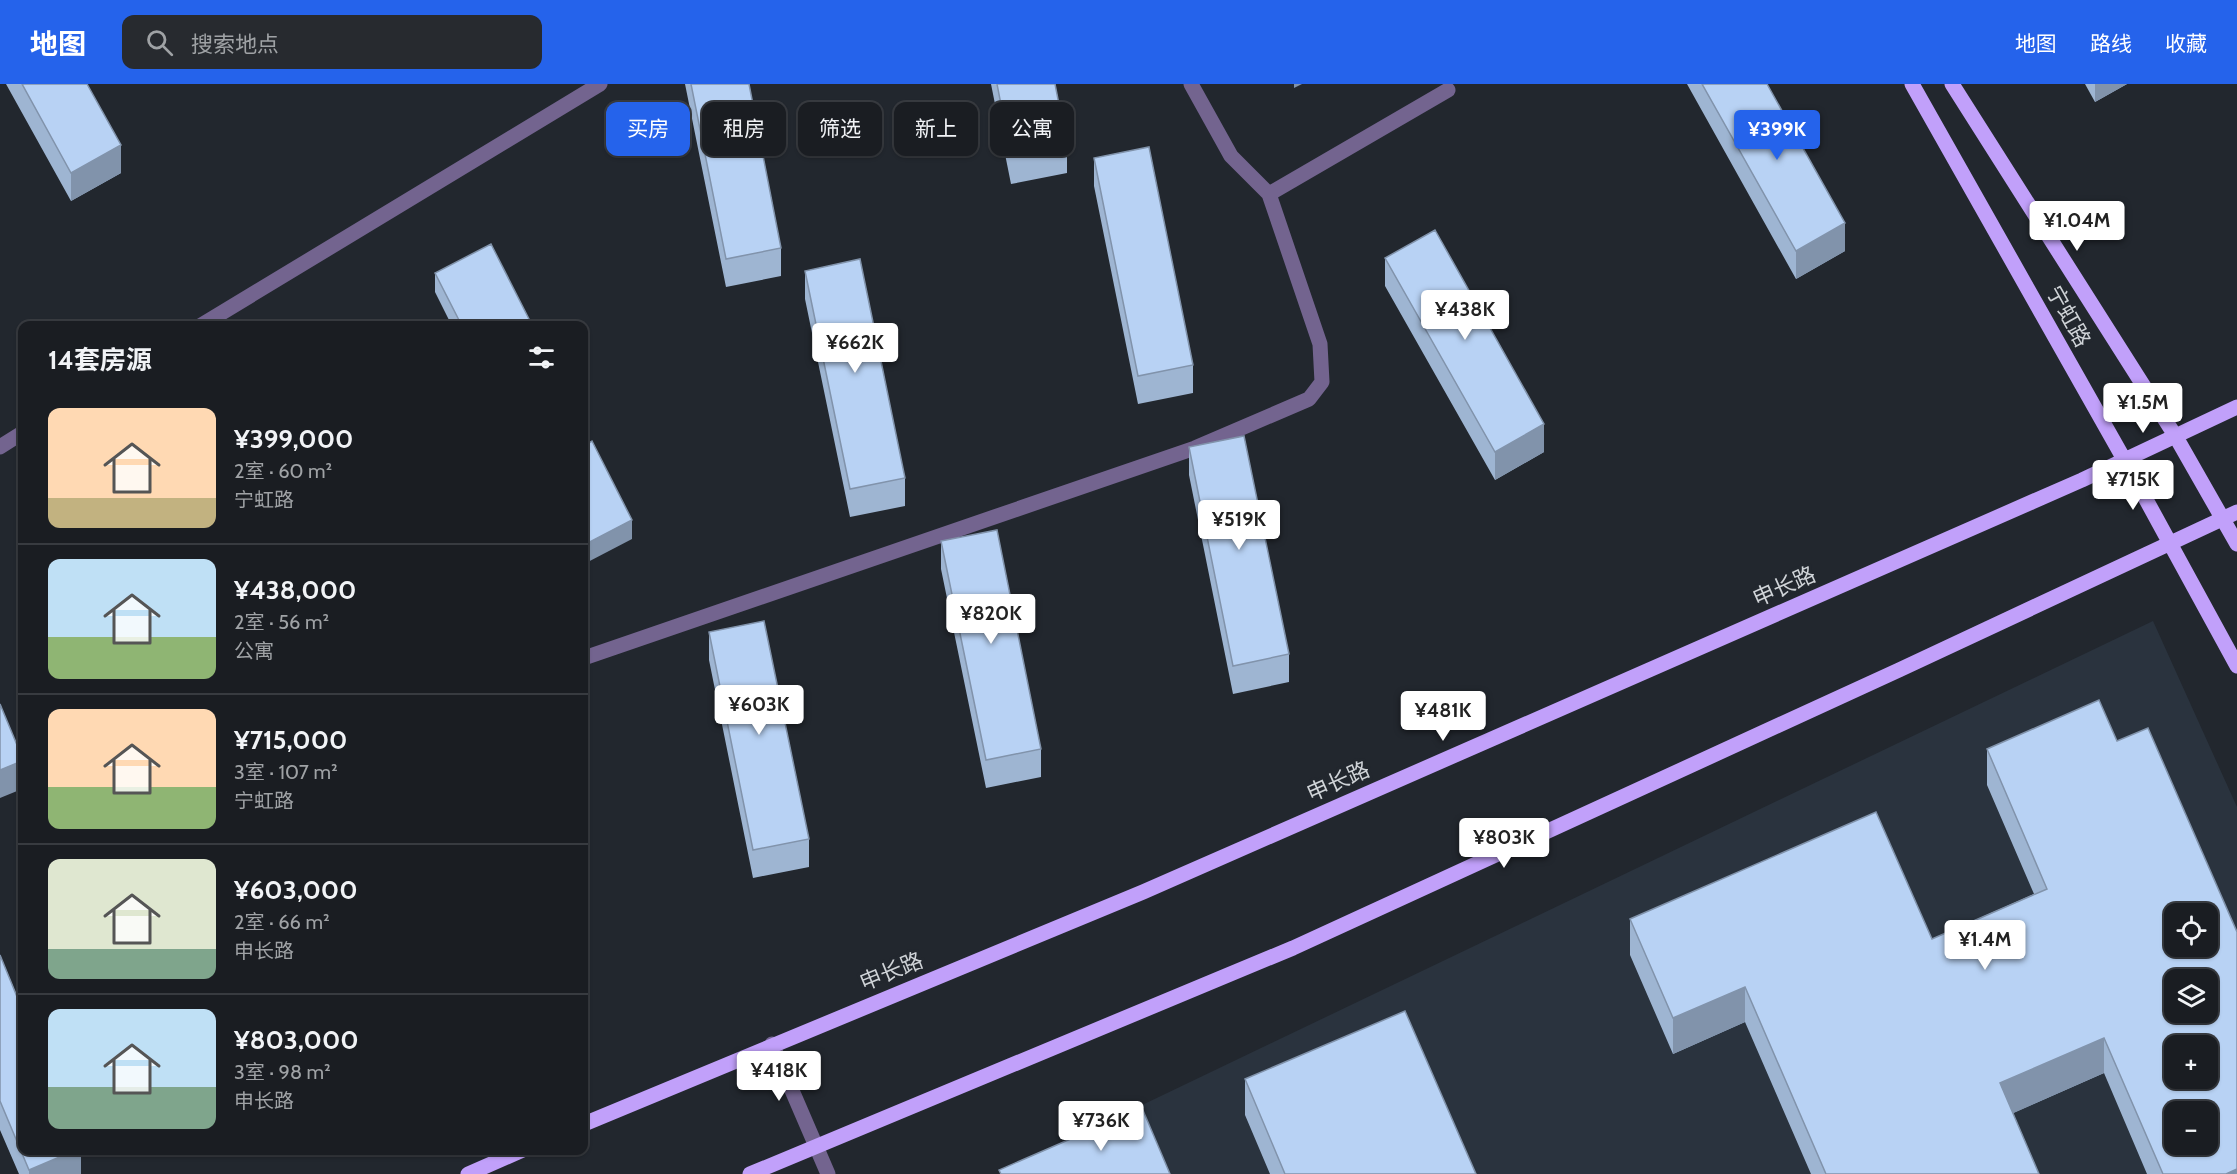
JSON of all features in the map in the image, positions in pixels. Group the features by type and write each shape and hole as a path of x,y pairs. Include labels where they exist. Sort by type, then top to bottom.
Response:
{"main road":[{"name":"宁虹路","path":"1912,84 2237,666"},
{"path":"1952,84 2176,437 2237,544"},
{"name":"申长路","path":"588,1122 1143,892 2124,461 2237,407"},
{"path":"750,1174 1293,948 2237,512"},
{"path":"468,1174 512,1155"}],"street":[{"path":"208,321 600,84"},
{"path":"588,657 1195,448 1309,399 1322,382 1320,344 1269,194 1232,156 1191,84"},
{"path":"1269,194 1448,90"},
{"path":"0,447 18,436"},
{"path":"772,1044 828,1174"}],"shaded area":[{"path":"2153,621 2237,807 2237,1174 998,1174"}],"building":[{"path":"22,84 87,84 121,145 71,173"},
{"path":"691,84 749,84 753,102 702,102 702,139"},
{"path":"997,84 1055,84 1059,102 1000,102"},
{"path":"1702,84 1767,84 1845,223 1796,251"},
{"path":"1149,147 1193,365 1138,376 1094,158"},
{"path":"705,156 763,156 781,248 726,259"},
{"path":"1435,230 1544,424 1495,452 1385,258"},
{"path":"491,244 530,321 459,321 435,273"},
{"path":"860,259 905,478 850,489 805,271"},
{"path":"1244,436 1289,654 1233,666 1189,447"},
{"path":"592,441 632,520 588,543 588,444"},
{"path":"997,530 1041,749 986,760 941,541"},
{"path":"764,621 809,839 753,850 709,632"},
{"path":"2099,700 2117,741 2148,728 2237,932 2237,1169 2226,1174 2163,1174 2104,1038 2000,1083 2039,1174 1826,1174 1745,987 1673,1018 1630,919 1876,812 1932,939 2047,889 1987,749"},
{"path":"0,704 18,747 18,763 0,770"},
{"path":"0,955 18,999 18,1144 0,1101"},
{"path":"1405,1011 1476,1174 1285,1174 1245,1079"},
{"path":"1142,1108 1170,1174 1001,1174 999,1170"},
{"path":"23,1155 64,1155 29,1170"}]}
